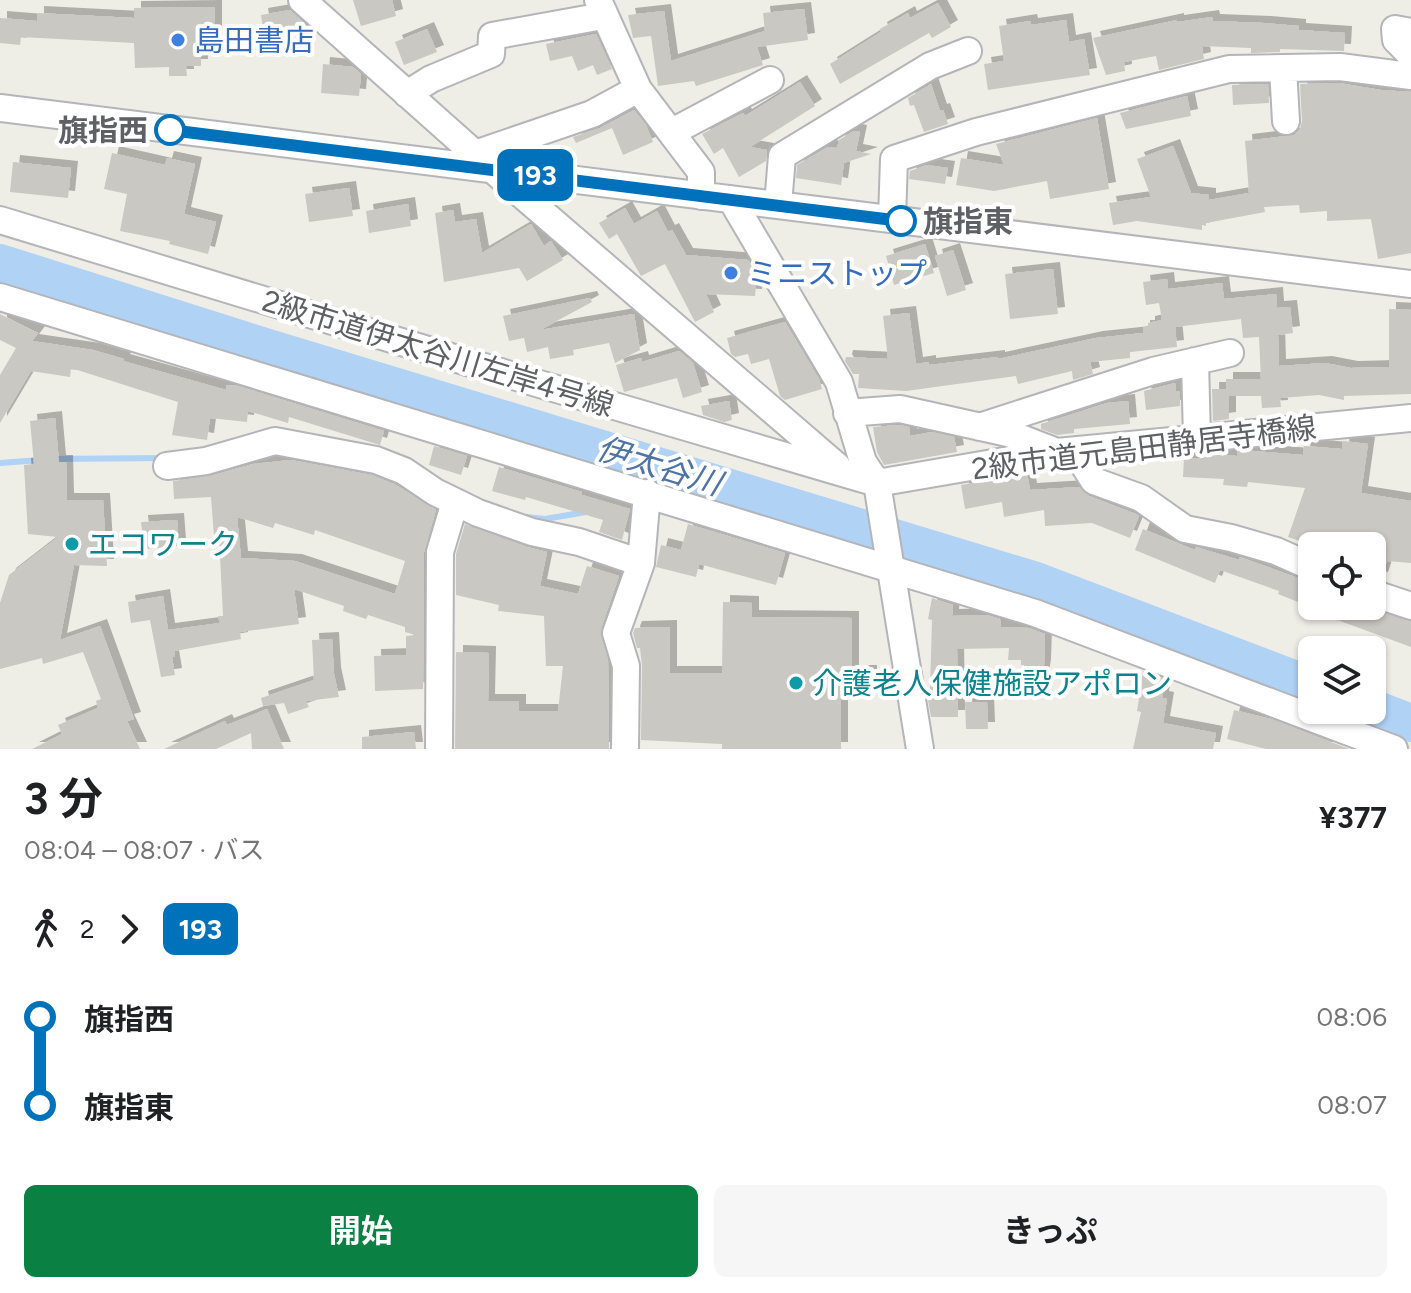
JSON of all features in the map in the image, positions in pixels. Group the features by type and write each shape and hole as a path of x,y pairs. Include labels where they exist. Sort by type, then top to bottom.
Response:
{"street":[{"path":"302,0 484,162 846,473"},
{"path":"407,94 431,79 491,54 492,36 601,8 638,89 701,172 701,196"},
{"path":"1411,32 1395,29 1396,40 1411,55"},
{"path":"778,205 782,156 930,66 968,51"},
{"path":"892,219 894,159 976,132 1229,69 1340,67 1411,76"},
{"path":"1283,68 1286,121"},
{"path":"672,132 770,80"},
{"path":"484,162 592,114 638,89"},
{"path":"0,108 484,162 701,196 1411,284"},
{"path":"731,199 839,382 863,462 878,487 920,749"},
{"name":"2級市道伊太谷川左岸4号線","path":"0,220 543,385 846,473 878,487"},
{"path":"0,297 891,565 1035,613 1394,749"},
{"path":"979,427 1153,371 1230,353"},
{"path":"1195,361 1197,439"},
{"path":"847,413 900,409 1008,433 1066,451 1094,481 1141,498 1185,529 1246,542 1298,561"},
{"name":"2級市道元島田静居寺橋線","path":"878,487 1066,451 1411,418"},
{"path":"167,466 206,461 275,441 376,460 404,471 455,502 532,532 579,542 641,563"},
{"path":"625,749 626,666 616,633 641,563 647,493"},
{"path":"439,749 440,552 455,502"},
{"path":"1386,598 1411,606"}],"building":[{"path":"353,0 392,0 396,16 361,26"},
{"path":"938,3 951,27 932,38 929,33 840,84 830,64 908,13 910,18"},
{"path":"215,7 215,47 201,50 201,66 186,66 187,76 169,76 169,67 135,68 134,43 21,37 20,45 0,43 0,18 37,21 37,13 134,18 134,8"},
{"path":"804,9 808,40 757,47 763,65 696,86 694,81 658,86 651,36 633,38 628,15 664,11 671,61 765,31 763,13"},
{"path":"290,10 306,25 307,32 265,39 261,15"},
{"path":"1212,17 1213,21 1299,26 1299,30 1345,33 1344,51 1280,49 1280,52 1251,53 1251,48 1202,46 1204,59 1159,70 1156,56 1124,62 1125,71 1106,75 1093,38 1177,20"},
{"path":"1066,20 1069,42 1084,39 1090,75 988,90 984,64 1004,61 999,26"},
{"path":"427,29 437,52 404,65 395,42"},
{"path":"596,34 612,69 597,75 593,65 578,71 572,56 550,61 546,44"},
{"path":"323,64 353,67 361,74 359,96 321,93"},
{"path":"800,82 815,106 750,147 767,150 766,161 739,177 723,148 714,154 702,134 743,113 745,116"},
{"path":"1339,83 1411,92 1411,253 1378,259 1371,219 1327,221 1327,211 1300,213 1299,205 1264,207 1265,212 1206,223 1206,226 1202,225 1202,230 1137,221 1113,225 1109,203 1151,197 1137,159 1173,146 1191,193 1209,195 1209,200 1249,193 1245,141 1294,135 1302,121 1300,84"},
{"path":"931,84 948,124 924,132 914,105 910,106 908,98"},
{"path":"1268,84 1269,103 1233,105 1232,85"},
{"path":"1187,96 1191,116 1126,129 1120,113"},
{"path":"634,110 646,125 653,142 623,155 612,128 576,143 573,137 600,128"},
{"path":"1097,118 1109,189 1050,199 1047,181 994,191 956,185 961,158 1004,165 996,144"},
{"path":"854,131 860,132 856,151 871,154 844,163 841,185 796,178 797,165 828,147 837,148 839,140"},
{"path":"112,153 165,165 167,158 195,164 184,214 216,222 208,254 169,244 170,241 120,231 127,194 104,189"},
{"path":"13,162 71,168 68,198 10,192"},
{"path":"927,165 948,168 945,184 909,179 910,171"},
{"path":"349,188 353,216 309,222 305,194"},
{"path":"408,204 411,226 369,233 366,211"},
{"path":"625,208 634,224 657,211 686,255 748,260 757,274 755,296 706,294 714,312 695,322 665,264 641,276 617,234 609,239 599,223"},
{"path":"453,210 455,222 476,219 482,253 531,224 544,246 551,241 563,260 527,281 519,268 444,282 435,213"},
{"path":"925,244 934,273 894,285 886,256"},
{"path":"953,250 966,290 947,296 935,256"},
{"path":"1053,269 1058,314 1010,319 1005,274"},
{"path":"1167,279 1168,289 1222,283 1224,299 1276,294 1277,308 1290,307 1293,333 1278,335 1279,366 1325,363 1351,368 1389,367 1389,309 1411,310 1411,394 1344,396 1344,400 1319,395 1280,398 1281,407 1262,408 1261,396 1229,396 1229,419 1213,421 1212,389 1226,389 1226,379 1261,379 1259,337 1243,338 1241,319 1175,327 1177,347 1130,352 1130,358 1090,362 1093,374 1073,380 1072,371 1018,384 1016,376 906,391 858,388 859,374 853,374 845,361 846,357 888,359 883,316 909,313 916,364 998,359 1096,338 1143,333 1143,327 1148,327 1148,323 1162,320 1159,303 1146,305 1143,282"},
{"path":"590,298 592,302 540,330 634,314 640,350 615,363 609,343 573,350 574,355 550,359 548,347 527,352 524,338 509,341 503,316"},
{"path":"0,314 38,333 32,341 93,350 226,390 226,385 238,386 384,431 380,445 289,417 288,423 248,411 247,422 210,418 207,440 172,435 178,402 71,368 70,377 31,371 0,423 0,375 16,348 0,340"},
{"path":"785,322 822,389 785,400 780,396 769,359 751,364 748,354 735,357 731,354 727,338"},
{"path":"679,351 693,363 702,392 683,398 677,378 624,392 616,365 641,358 642,362"},
{"path":"1175,383 1176,391 1180,391 1180,406 1146,410 1144,391"},
{"path":"729,401 732,420 724,422 703,415 701,406"},
{"path":"1128,401 1130,424 1074,429 1074,433 1057,435 1041,429 1041,424 1107,403"},
{"path":"55,418 59,462 66,462 67,500 103,500 107,566 74,565 60,640 100,626 134,719 127,721 140,749 32,749 62,734 58,725 98,708 96,701 101,699 83,652 43,664 42,658 0,669 0,603 9,575 58,537 28,534 24,465 34,464 30,421"},
{"path":"873,427 909,427 910,436 932,432 954,437 957,452 884,465 877,452"},
{"path":"1343,441 1368,444 1361,493 1411,501 1411,563 1387,561 1386,564 1386,532 1298,532 1298,540 1288,537 1305,488 1248,482 1247,487 1223,485 1224,479 1183,477 1184,458 1203,459 1204,454 1237,456 1237,451 1241,450 1303,455 1304,446 1342,449"},
{"path":"434,446 467,456 461,475 429,465"},
{"path":"291,460 372,475 396,485 436,510 424,552 423,689 375,691 374,656 406,655 406,636 416,635 405,632 405,627 368,615 366,619 343,611 344,606 294,589 299,624 240,632 241,639 175,651 175,657 172,657 175,675 161,677 150,620 131,623 128,602 163,596 168,630 220,623 218,616 223,616 219,536 214,536 211,497 174,499 173,481 210,476 253,464","holes":["237,517 273,528 275,523 314,535 315,530 405,561 395,594 295,561 241,558"]},
{"path":"499,467 630,509 622,540 599,532 603,520 526,497 525,500 492,491"},
{"path":"1027,473 1030,490 1079,487 1089,496 1136,514 1139,516 1130,538 1092,523 1045,526 1044,510 1004,517 1002,502 965,509 961,485"},
{"path":"177,520 179,546 144,549 141,522"},
{"path":"465,524 547,552 540,586 578,594 587,566 619,576 601,629 608,660 609,749 455,749 456,652 489,653 488,701 519,701 519,711 558,711 563,666 546,666 544,616 498,611 499,605 456,595 456,554"},
{"path":"688,524 785,553 776,585 699,564 696,577 656,567 661,545 681,550"},
{"path":"1143,529 1195,550 1196,547 1239,560 1240,557 1298,578 1298,602 1278,594 1279,591 1220,570 1215,583 1135,550"},
{"path":"932,598 953,605 952,616 987,615 1000,619 1001,627 1029,628 1045,634 1039,696 1021,694 1024,665 1021,665 1021,660 1008,660 1009,648 957,649 958,717 931,717 926,689 930,689 932,620 928,619"},
{"name":"介護老人保健施設アポロン","path":"723,602 752,603 752,617 852,618 852,672 870,672 870,695 841,695 841,749 722,749 722,744 641,740 642,666 640,648 637,648 633,633 635,628 670,627 670,673 722,673"},
{"path":"1386,614 1411,622 1411,647 1337,620 1386,620"},
{"path":"332,639 339,697 306,701 309,707 288,714 284,703 263,706 261,698 314,680 312,640"},
{"path":"1143,671 1165,679 1162,698 1167,699 1163,723 1216,733 1213,749 1133,749 1141,712 1137,711"},
{"path":"965,702 987,702 988,729 966,729"},
{"path":"267,709 284,749 252,749 251,733 216,749 164,749 225,721 227,725"},
{"path":"1234,710 1271,719 1349,749 1266,749 1227,739"},
{"path":"414,732 416,749 362,749 362,737"}],"waterway":[{"name":"伊太谷川","path":"0,263 262,346 1036,581 1298,681"},
{"path":"378,449 409,460"},
{"path":"615,477 624,457"},
{"path":"51,459 164,458"},
{"path":"0,463 40,460"},
{"path":"526,517 545,519 586,512"},
{"name":"伊太谷川","path":"1386,713 1411,723"}],"bus line":[{"name":"193","path":"170,130 901,221"}],"place":[{"name":"島田書店","path":"178,40"},
{"name":"旗指西","path":"170,130"},
{"name":"旗指東","path":"901,221"},
{"name":"ミニストップ","path":"731,273"},
{"name":"エコワーク","path":"72,544"},
{"name":"介護老人保健施設アポロン","path":"796,683"}]}
